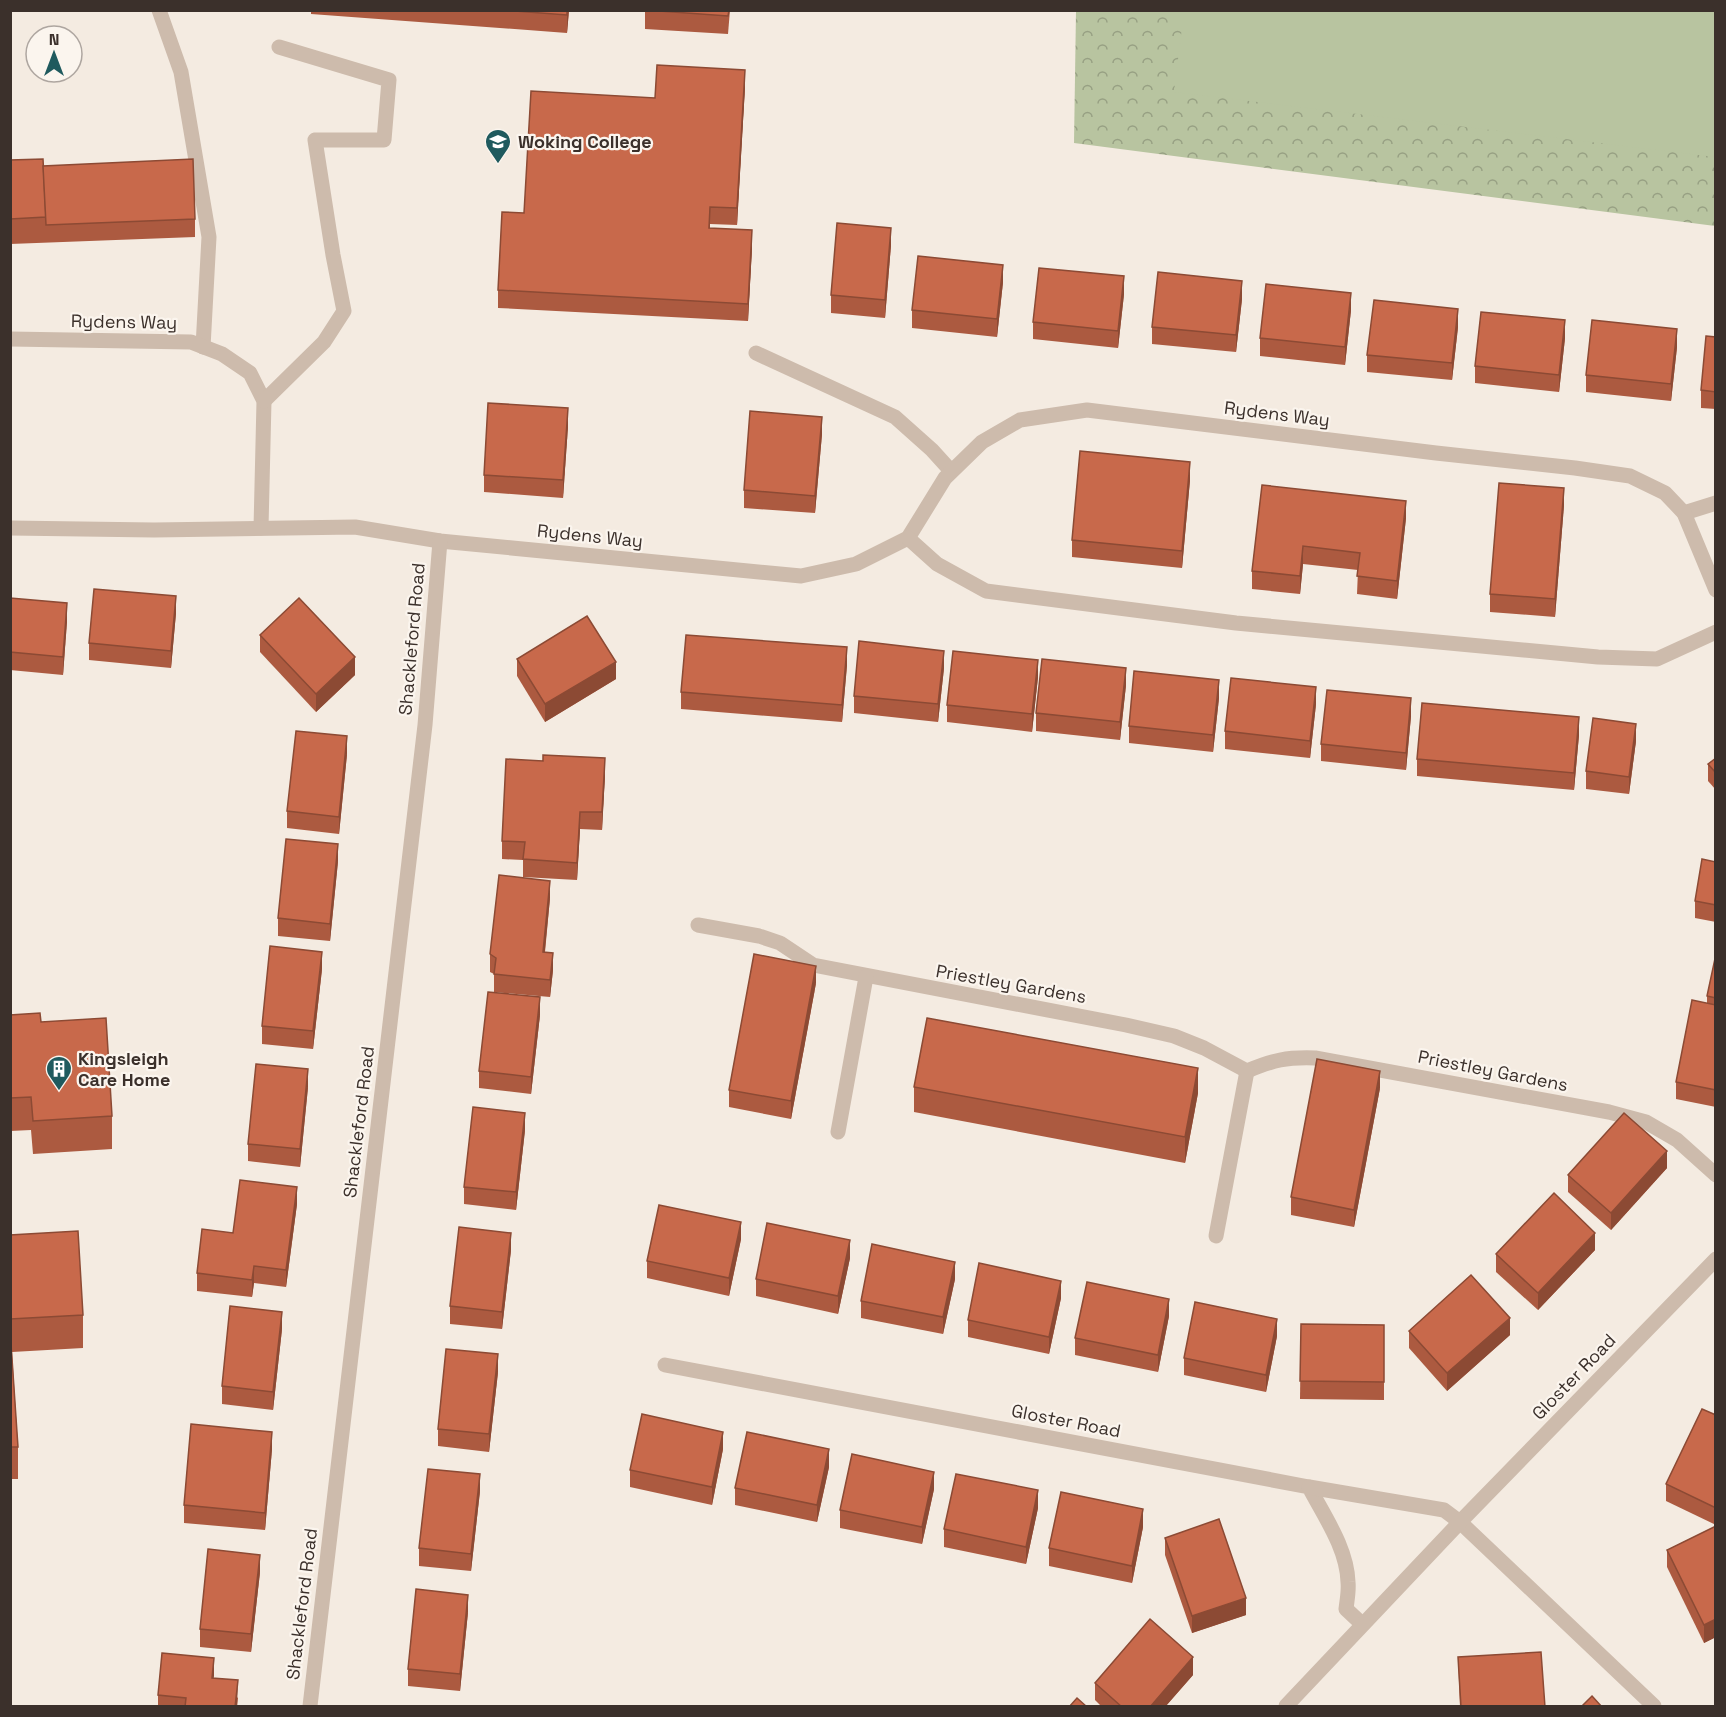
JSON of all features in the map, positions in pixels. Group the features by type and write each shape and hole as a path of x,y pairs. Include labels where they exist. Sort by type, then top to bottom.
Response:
{"street":[{"path":"159,10 181,72 209,237 203,347"},
{"path":"264,401 324,342 344,311 315,140 384,140 389,80 279,47"},
{"name":"Rydens Way","path":"10,339 191,342 222,354 250,373 264,401 261,528"},
{"path":"756,353 895,417 933,450 951,471"},
{"name":"Rydens Way","path":"10,528 154,530 355,528 440,541 801,576 856,564 908,538 945,478 982,442 1020,420 1087,410 1630,476 1665,493 1684,513 1716,590"},
{"path":"1684,513 1716,503"},
{"path":"908,538 937,564 986,591 1236,623 1575,655 1657,659 1716,632"},
{"name":"Shackleford Road","path":"310,1707 425,725 440,541"},
{"name":"Priestley Gardens","path":"698,925 759,936 780,943 813,965 1165,1034 1204,1048 1247,1071 1290,1057 1315,1058 1609,1112 1646,1122 1677,1140 1716,1176"},
{"path":"838,1132 866,977"},
{"path":"1216,1236 1247,1071"},
{"name":"Gloster Road","path":"1286,1707 1362,1624 1716,1259"},
{"name":"Gloster Road","path":"665,1365 1309,1487 1444,1510 1460,1522"},
{"path":"1309,1487 1331,1528 1342,1556 1348,1581 1346,1610 1362,1624"},
{"path":"1460,1522 1654,1707"}],"green space":[{"path":"1076,11 1715,11 1715,226 1074,143"},
{"path":"1184,11 1715,11 1715,157 1174,92"}],"building":[{"path":"502,10 567,10 567,15"},
{"path":"645,10 729,10 728,16"},
{"path":"657,65 745,70 737,208 710,207 709,228 752,230 748,304 498,290 502,212 524,213 531,91 655,98"},
{"path":"43,159 46,217 10,219 10,160"},
{"path":"193,159 195,219 46,225 43,166"},
{"path":"837,223 891,228 885,300 831,295"},
{"path":"918,256 1003,265 997,319 912,310"},
{"path":"1039,268 1124,276 1118,331 1033,322"},
{"path":"1158,272 1242,281 1236,335 1152,327"},
{"path":"1266,284 1351,293 1345,347 1260,338"},
{"path":"1374,300 1458,309 1452,363 1367,355"},
{"path":"1481,312 1565,320 1559,375 1475,366"},
{"path":"1592,320 1677,329 1671,384 1586,375"},
{"path":"1706,336 1716,337 1716,392 1701,390"},
{"path":"488,403 568,408 563,480 484,475"},
{"path":"750,411 822,417 815,496 744,490"},
{"path":"1080,451 1190,462 1182,551 1072,540"},
{"path":"1499,483 1564,488 1555,599 1490,594"},
{"path":"1262,485 1406,501 1397,581 1357,576 1360,553 1303,546 1300,576 1252,571"},
{"path":"94,589 176,596 171,651 89,643"},
{"path":"10,598 67,603 63,657 10,652"},
{"path":"299,598 355,657 316,694 260,635"},
{"path":"587,616 616,662 545,704 517,659"},
{"path":"686,635 847,647 842,705 681,692"},
{"path":"859,641 944,651 938,704 854,696"},
{"path":"953,651 1038,660 1032,714 947,705"},
{"path":"1042,659 1126,668 1120,722 1036,713"},
{"path":"1134,671 1219,680 1213,735 1129,726"},
{"path":"1231,678 1316,687 1310,741 1225,731"},
{"path":"1327,690 1411,698 1406,753 1321,744"},
{"path":"1422,703 1579,717 1574,773 1417,759"},
{"path":"1593,718 1636,724 1629,777 1586,771"},
{"path":"296,731 347,736 339,817 287,811"},
{"path":"543,755 605,758 602,812 580,812 577,863 523,859 525,842 502,841 506,759 543,761"},
{"path":"1716,758 1716,773 1708,764"},
{"path":"286,839 338,844 330,924 278,918"},
{"path":"1702,859 1716,862 1716,905 1695,901"},
{"path":"499,875 550,881 543,952 553,953 550,980 494,974 496,958 490,954"},
{"path":"270,946 322,952 313,1031 262,1026"},
{"path":"754,954 816,966 791,1101 729,1090"},
{"path":"1716,954 1716,998 1707,996"},
{"path":"488,992 540,997 531,1077 479,1071"},
{"path":"1692,1000 1716,1005 1716,1090 1676,1082"},
{"name":"Kingsleigh Care Home","path":"40,1013 41,1022 106,1018 112,1116 33,1121 31,1097 10,1098 10,1015"},
{"path":"927,1018 1198,1068 1185,1137 914,1087"},
{"path":"1317,1059 1380,1071 1354,1210 1291,1197"},
{"path":"256,1064 308,1069 300,1149 248,1144"},
{"path":"473,1107 525,1113 516,1192 464,1187"},
{"path":"1624,1113 1667,1151 1611,1213 1568,1175"},
{"path":"240,1180 297,1187 286,1270 254,1266 252,1280 197,1273 202,1229 233,1233"},
{"path":"1554,1193 1595,1233 1538,1293 1496,1254"},
{"path":"659,1205 741,1222 729,1278 647,1261"},
{"path":"767,1223 850,1240 838,1296 756,1279"},
{"path":"459,1227 511,1233 502,1312 450,1306"},
{"path":"78,1231 83,1315 10,1319 10,1235"},
{"path":"872,1244 955,1262 943,1317 861,1301"},
{"path":"979,1263 1061,1281 1049,1337 968,1320"},
{"path":"1471,1275 1510,1318 1447,1373 1409,1331"},
{"path":"1087,1282 1169,1299 1158,1355 1075,1338"},
{"path":"1195,1302 1277,1319 1266,1375 1184,1358"},
{"path":"230,1306 282,1312 273,1392 222,1386"},
{"path":"1301,1324 1384,1325 1384,1382 1300,1381"},
{"path":"10,1329 18,1447 10,1447"},
{"path":"446,1349 498,1354 489,1434 438,1429"},
{"path":"1702,1409 1716,1415 1716,1508 1666,1484"},
{"path":"642,1414 723,1432 712,1487 630,1470"},
{"path":"191,1424 272,1432 265,1513 184,1505"},
{"path":"747,1432 829,1449 817,1505 735,1488"},
{"path":"852,1454 934,1472 922,1527 840,1510"},
{"path":"428,1469 480,1474 471,1554 419,1548"},
{"path":"956,1474 1038,1490 1026,1547 944,1529"},
{"path":"1061,1492 1143,1509 1132,1566 1049,1548"},
{"path":"1219,1519 1246,1598 1192,1616 1165,1538"},
{"path":"1716,1526 1716,1619 1704,1625 1667,1550"},
{"path":"208,1549 260,1555 251,1634 200,1629"},
{"path":"416,1589 468,1595 460,1674 408,1669"},
{"path":"1150,1619 1193,1657 1150,1707 1122,1707 1095,1683"},
{"path":"1541,1652 1545,1707 1461,1707 1458,1657"},
{"path":"162,1653 214,1658 212,1678 238,1680 235,1707 185,1707 186,1698 158,1695"},
{"path":"1592,1696 1602,1707 1581,1707"},
{"path":"1077,1698 1087,1707 1069,1707"}],"place":[{"name":"Woking College","path":"498,165"},
{"name":"Kingsleigh Care Home","path":"59,1092"}]}
